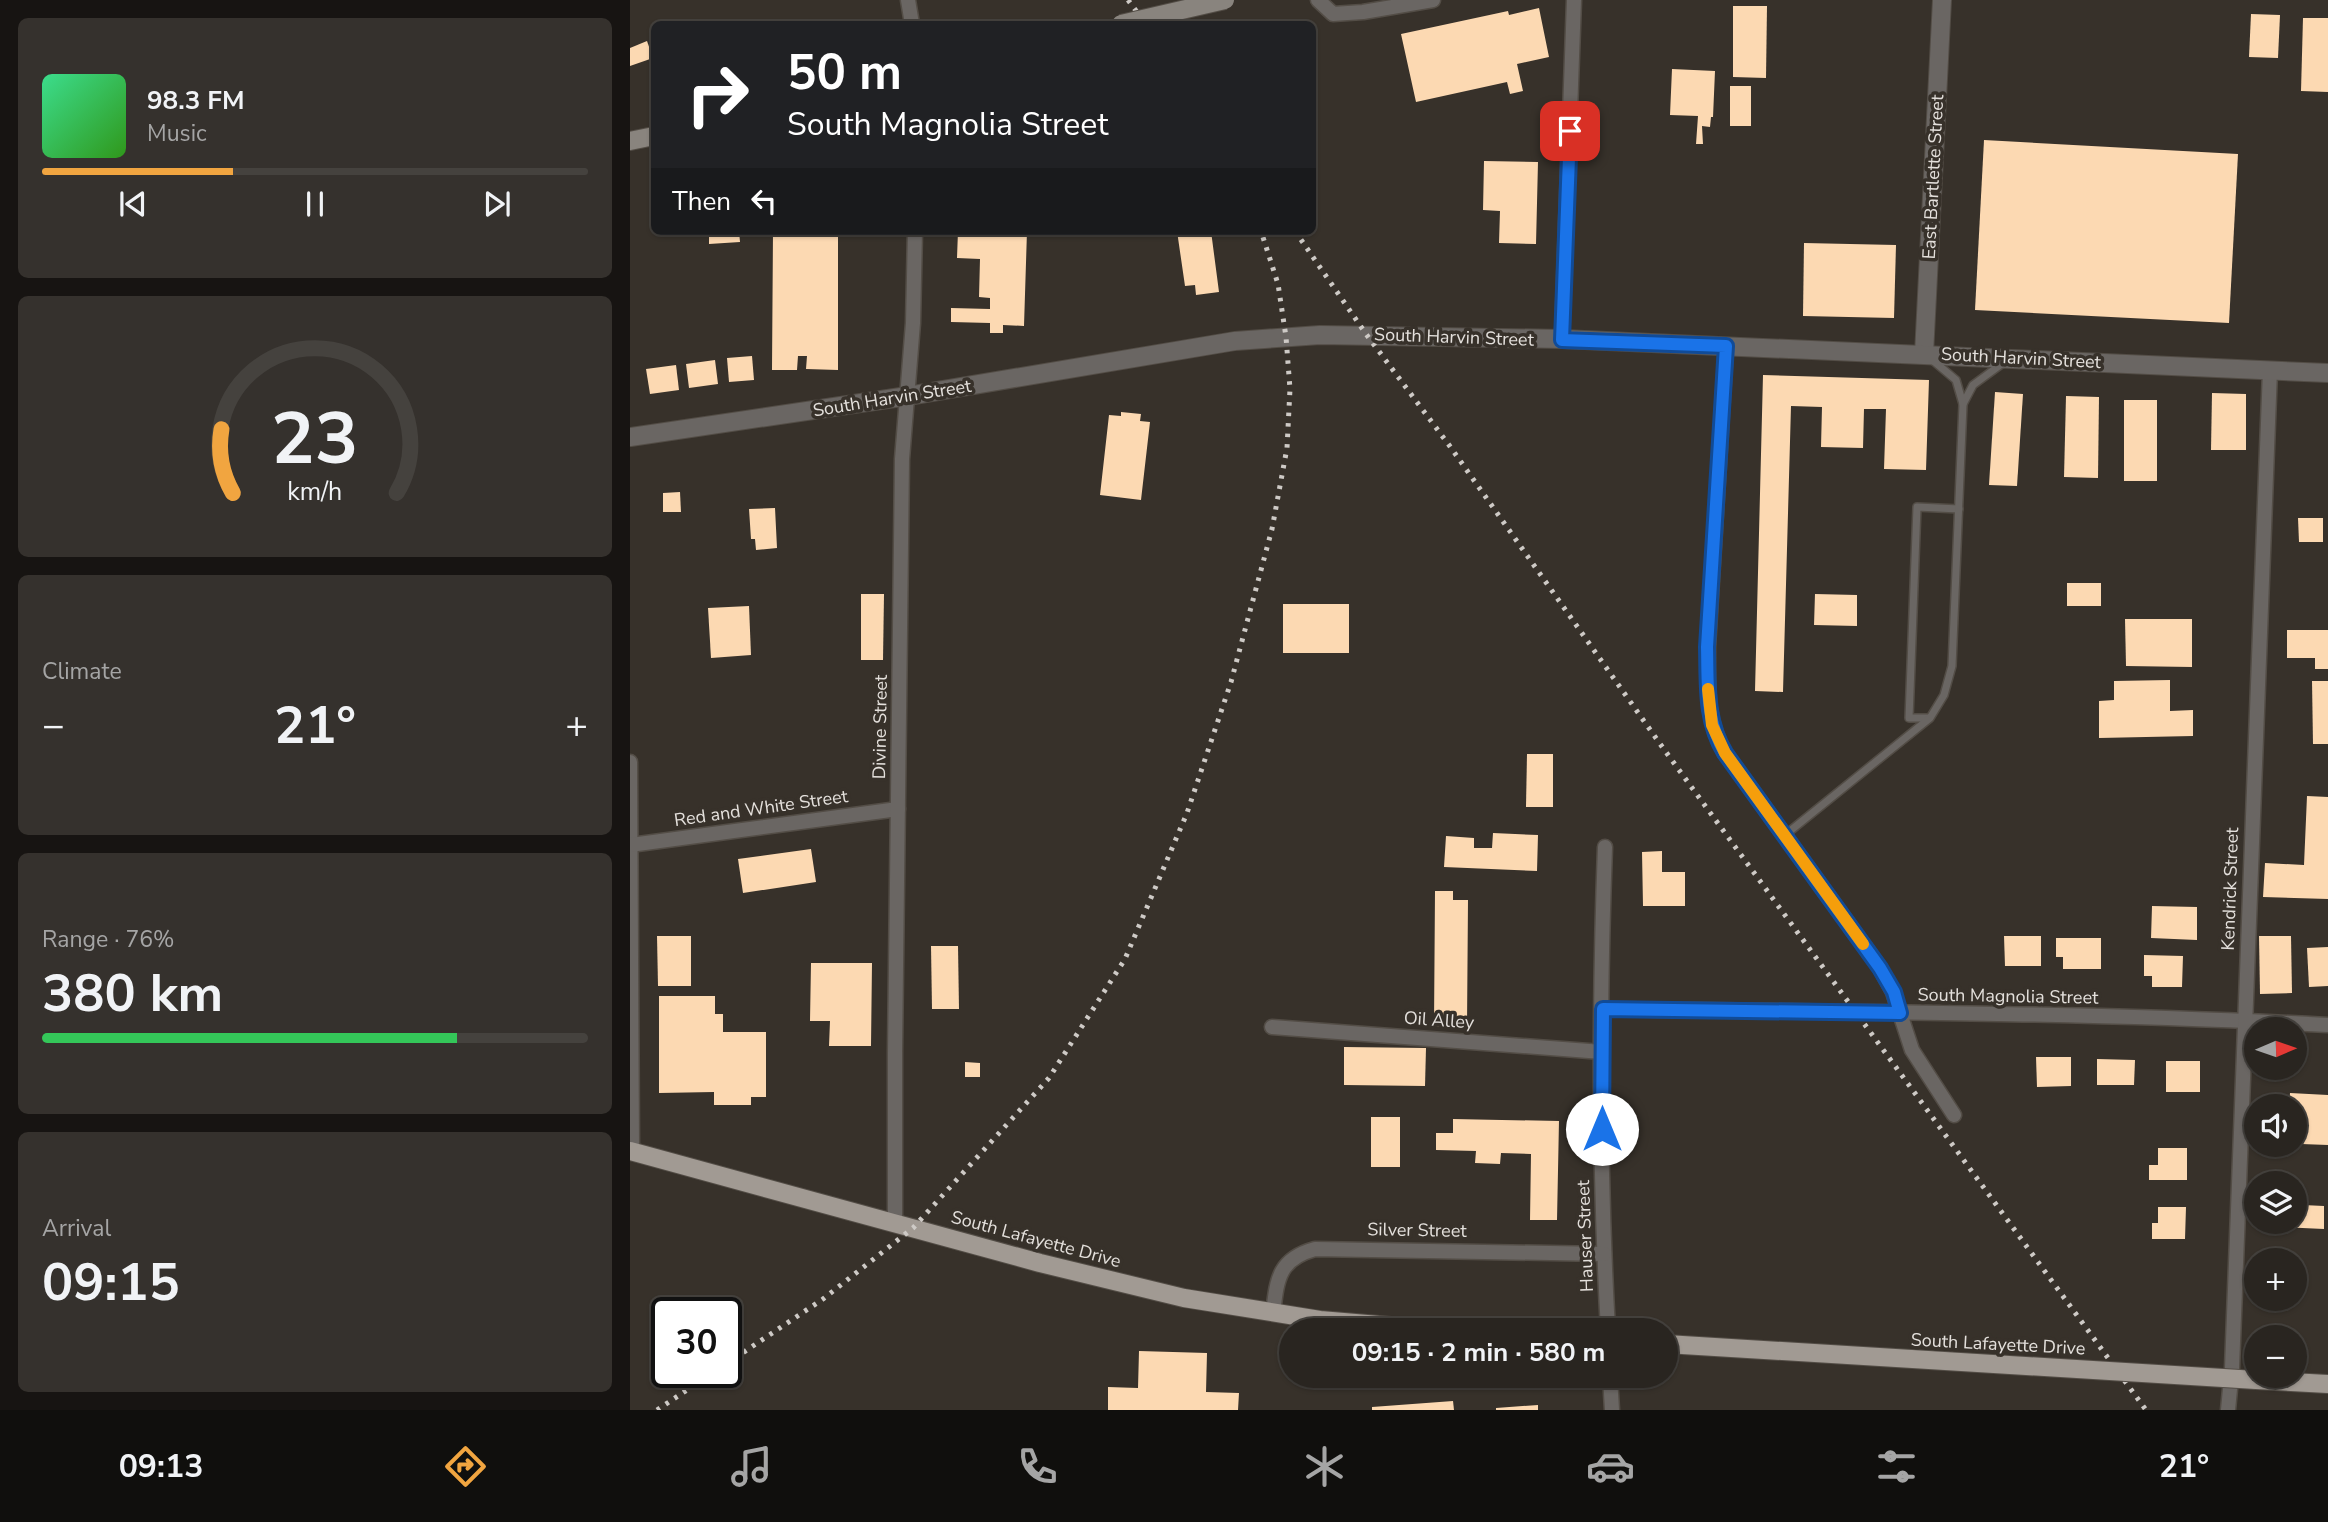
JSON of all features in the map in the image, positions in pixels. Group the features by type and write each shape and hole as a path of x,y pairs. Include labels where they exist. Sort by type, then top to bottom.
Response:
{"main road":[{"path":"1134,21 1224,0"},
{"path":"630,141 651,137"},
{"name":"South Lafayette Drive","path":"631,1151 1125,1285 1184,1298 1310,1318"},
{"name":"South Lafayette Drive","path":"1678,1345 2328,1384"}],"street":[{"path":"908,0 912,21"},
{"path":"1318,0 1333,14 1363,12 1433,0"},
{"path":"1562,340 1574,0"},
{"name":"East Bartlette Street","path":"1924,354 1942,0"},
{"name":"Divine Street","path":"895,1223 902,459 913,323 915,235"},
{"name":"South Harvin Street","path":"630,437 908,396 1235,341 1320,335 1366,334 1726,346 2328,373"},
{"path":"1726,346 1707,647 1710,715 1715,737 1880,968 1894,992 1912,1050 1954,1115"},
{"name":"Kendrick Street","path":"2244,1017 2270,370"},
{"path":"630,762 631,1151"},
{"name":"Red and White Street","path":"630,845 898,809"},
{"name":"Hauser Street","path":"1605,847 1602,1052 1607,1318"},
{"name":"South Magnolia Street","path":"1603,1009 2244,1020"},
{"name":"Kendrick Street","path":"2228,1410 2232,1368 2244,1020"},
{"name":"South Magnolia Street","path":"2307,1024 2328,1025"},
{"name":"Oil Alley","path":"1272,1027 1602,1052"},
{"name":"Silver Street","path":"1273,1313 1278,1278 1283,1266 1302,1252 1315,1249 1604,1254"},
{"path":"1611,1388 1612,1410"}],"lane":[{"path":"1786,835 1930,719 1944,695 1952,666 1963,404 1956,380 1924,354"},
{"path":"1963,404 1973,385 2011,358"},
{"path":"1930,719 1909,718 1917,507 1959,509"}],"building":[{"path":"1733,6 1767,6 1766,78 1733,77"},
{"path":"1539,8 1549,57 1517,64 1523,91 1510,94 1507,82 1416,102 1401,34 1508,11 1509,15"},
{"path":"2251,14 2280,15 2278,58 2249,57"},
{"path":"2303,18 2328,18 2328,92 2301,91"},
{"path":"647,41 651,59 630,66 630,48"},
{"path":"1672,69 1715,71 1713,117 1710,127 1702,126 1703,144 1696,144 1698,116 1670,115"},
{"path":"1730,86 1751,86 1751,126 1730,126"},
{"path":"1984,140 2238,154 2229,323 1975,310"},
{"path":"1484,161 1538,162 1536,244 1499,243 1500,211 1483,210"},
{"path":"709,235 739,235 740,242 709,244"},
{"path":"773,235 838,235 838,370 806,369 807,356 798,356 797,370 772,370"},
{"path":"958,235 1027,235 1024,326 1003,325 1003,333 990,333 990,323 951,322 951,308 990,309 990,298 979,297 980,259 957,258"},
{"path":"1178,235 1212,235 1219,292 1196,295 1195,285 1185,286"},
{"path":"1804,243 1896,245 1894,318 1803,316"},
{"path":"752,356 754,380 729,382 727,358"},
{"path":"715,360 718,384 689,388 686,364"},
{"path":"676,365 679,390 650,394 646,369"},
{"path":"1763,375 1929,380 1926,470 1884,469 1886,409 1864,409 1863,448 1821,447 1822,407 1791,406 1783,692 1755,691"},
{"path":"1995,392 2023,394 2017,486 1989,485"},
{"path":"2212,393 2246,394 2246,450 2211,450"},
{"path":"2066,396 2099,397 2098,478 2064,477"},
{"path":"2124,400 2157,400 2157,481 2124,481"},
{"path":"1121,412 1141,414 1140,421 1150,422 1141,500 1100,495 1109,415 1121,416"},
{"path":"680,492 681,512 663,512 663,493"},
{"path":"775,508 777,548 756,550 755,539 751,539 749,509"},
{"path":"2298,518 2323,518 2323,542 2299,542"},
{"path":"2067,583 2101,583 2101,606 2067,606"},
{"path":"861,594 884,594 883,660 861,660"},
{"path":"1815,594 1857,595 1857,626 1814,625"},
{"path":"1283,604 1349,604 1349,653 1283,653"},
{"path":"749,606 751,655 711,658 708,608"},
{"path":"2125,619 2192,619 2192,667 2126,666"},
{"path":"2287,630 2328,630 2328,669 2315,669 2315,658 2287,658"},
{"path":"2170,680 2170,711 2193,710 2193,736 2099,738 2099,701 2114,700 2114,681"},
{"path":"2312,681 2328,681 2328,744 2313,744"},
{"path":"1527,754 1553,754 1553,807 1526,807"},
{"path":"2307,796 2328,797 2328,899 2263,897 2265,863 2304,865"},
{"path":"1493,833 1538,835 1537,871 1444,867 1446,836 1474,838 1474,848 1492,848"},
{"path":"811,849 816,882 743,893 738,859"},
{"path":"1662,851 1662,872 1685,872 1685,906 1643,906 1642,852"},
{"path":"1435,891 1453,891 1453,900 1468,900 1467,1027 1434,1026"},
{"path":"2152,906 2197,907 2197,940 2151,938"},
{"path":"657,936 691,936 691,986 658,986"},
{"path":"2004,936 2041,936 2041,966 2005,966"},
{"path":"2259,936 2291,936 2292,993 2260,994"},
{"path":"2056,938 2101,938 2101,969 2063,969 2063,957 2056,957"},
{"path":"931,946 958,946 959,1009 932,1009"},
{"path":"2328,947 2328,986 2309,987 2307,948"},
{"path":"2144,955 2183,956 2182,987 2152,987 2152,976 2144,976"},
{"path":"811,963 872,963 871,1046 829,1046 830,1021 810,1021"},
{"path":"659,996 715,996 715,1014 723,1014 723,1032 766,1032 766,1097 751,1097 751,1105 714,1105 714,1092 659,1093"},
{"path":"1344,1047 1426,1048 1425,1086 1344,1085"},
{"path":"2036,1057 2071,1057 2071,1086 2037,1087"},
{"path":"2097,1059 2135,1060 2134,1085 2097,1085"},
{"path":"2166,1061 2200,1061 2200,1092 2166,1092"},
{"path":"965,1062 980,1063 980,1077 965,1077"},
{"path":"2290,1093 2328,1095 2328,1145 2307,1144 2307,1094"},
{"path":"1371,1117 1400,1117 1400,1167 1371,1167"},
{"path":"1453,1119 1559,1121 1557,1220 1530,1220 1531,1154 1501,1153 1500,1164 1475,1163 1476,1151 1436,1150 1436,1133 1453,1133"},
{"path":"2158,1148 2187,1148 2187,1180 2149,1180 2149,1165 2158,1165"},
{"path":"2307,1205 2324,1206 2324,1229 2307,1228"},
{"path":"2158,1207 2186,1207 2185,1239 2152,1239 2152,1223 2158,1223"},
{"path":"1139,1351 1207,1353 1206,1392 1239,1393 1238,1410 1108,1410 1108,1387 1138,1388"},
{"path":"1453,1401 1454,1410 1372,1410 1372,1407"},
{"path":"1538,1405 1538,1410 1496,1410 1496,1408"}],"railway":[{"path":"1128,0 1144,21"},
{"path":"742,1353 823,1299 913,1228 1049,1078 1125,959 1187,813 1231,682 1272,529 1287,448 1290,389 1278,284 1262,235"},
{"path":"1298,235 1663,748 2146,1410"},
{"path":"657,1410 690,1388"}],"slow traffic":[{"path":"1708,689 1715,737 1863,944"}],"route":[{"path":"1570,131 1562,340 1726,346 1707,647 1708,693 1715,737 1880,968 1894,992 1900,1013 1603,1009 1602,1129"}]}
